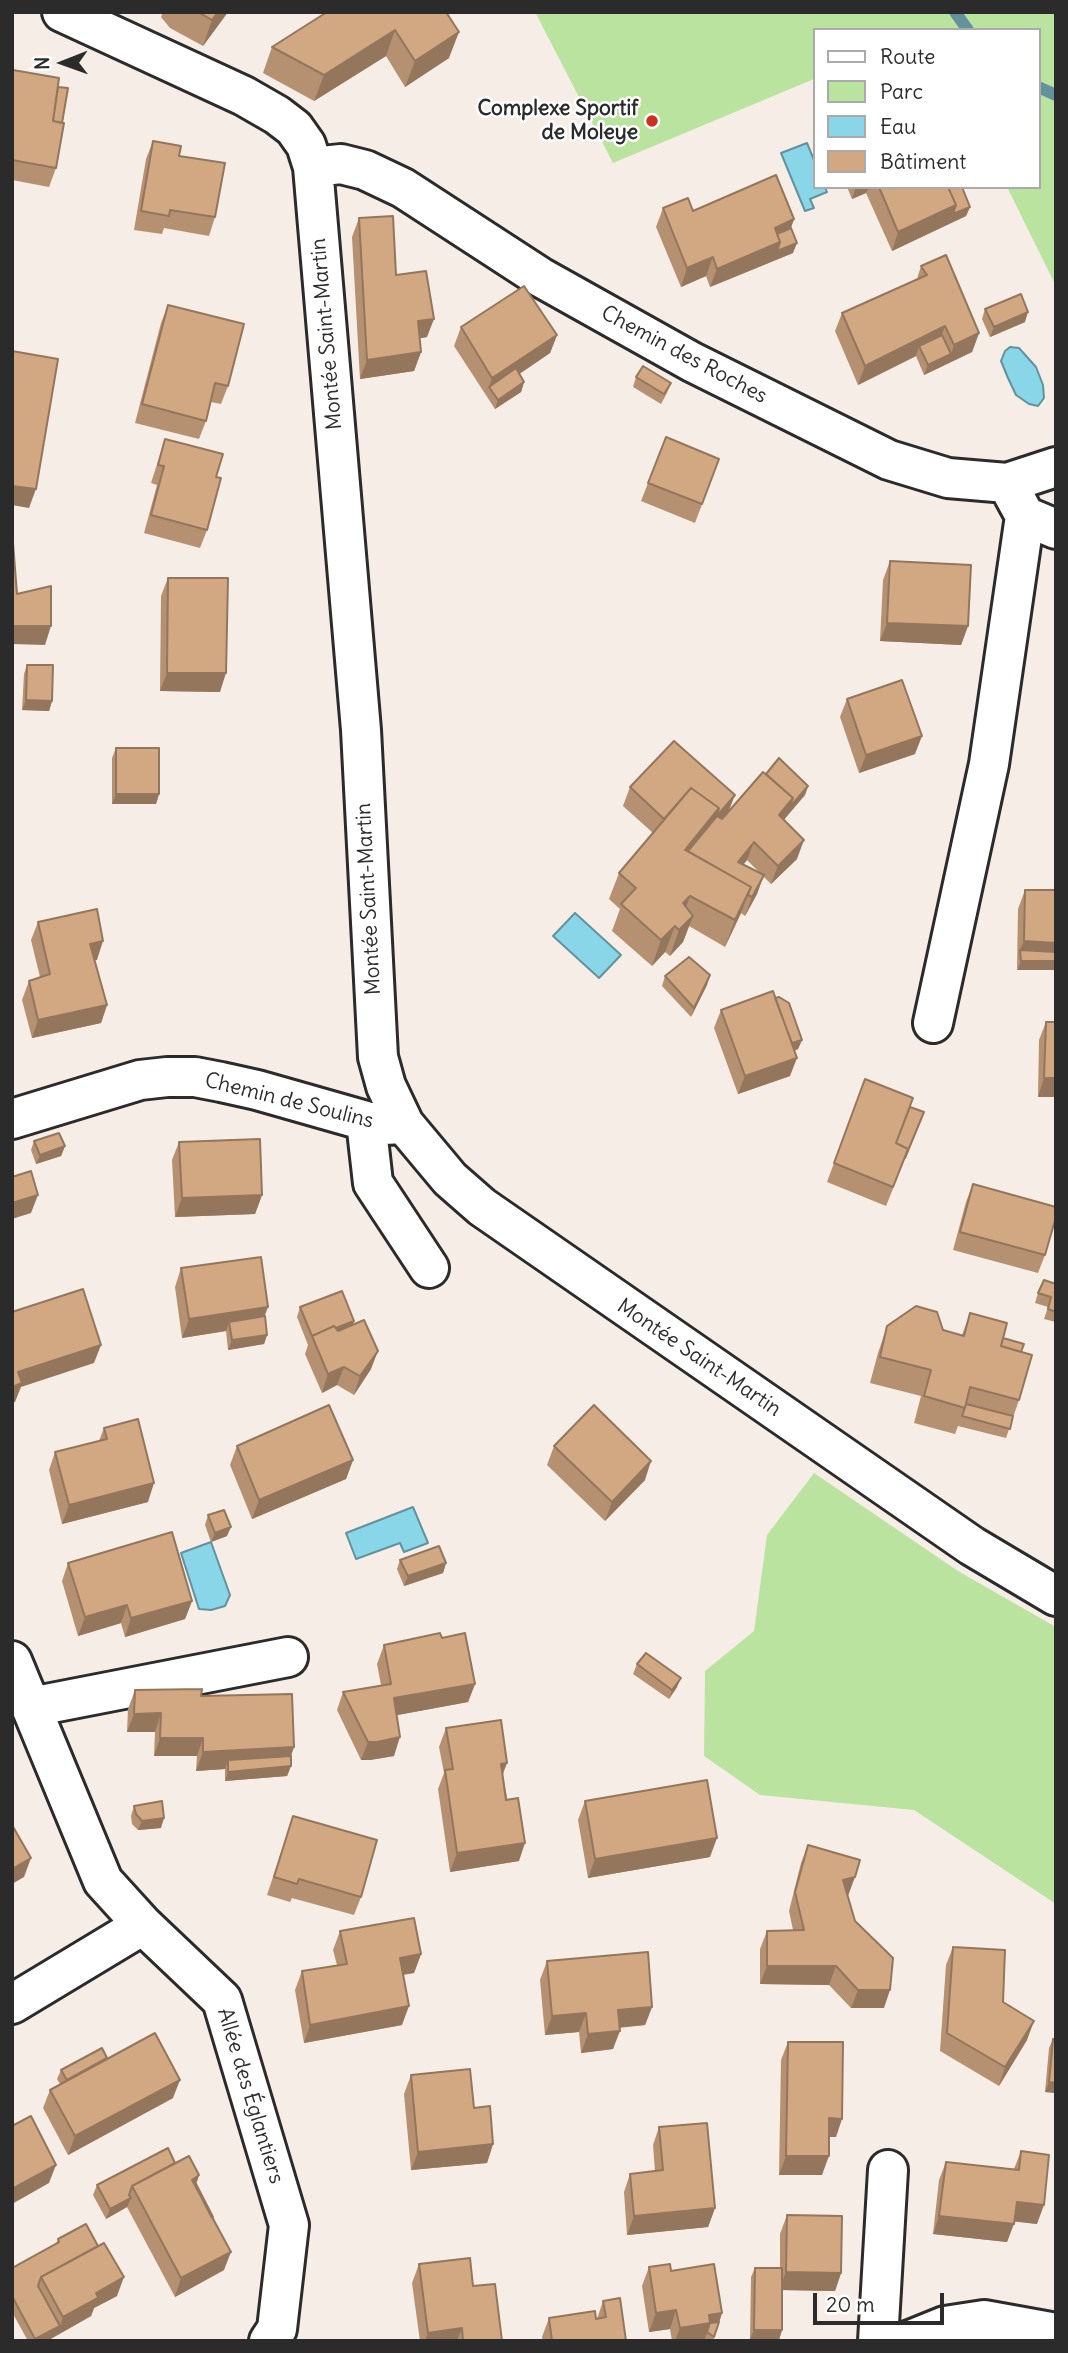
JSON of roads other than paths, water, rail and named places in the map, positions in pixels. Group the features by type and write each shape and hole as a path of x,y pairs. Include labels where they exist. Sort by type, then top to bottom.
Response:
{"street":[{"name":"Montée Saint-Martin","path":"62,12 243,96 277,115 294,128 306,145 313,167 361,730 377,1044 386,1086 404,1124 450,1179 482,1207 960,1538 1056,1596"},
{"name":"Chemin des Roches","path":"313,167 341,164 365,170 403,188 540,276 681,355 889,460 948,478 1007,483"},
{"path":"1007,483 1052,478"},
{"path":"933,1023 1041,523 1007,483"},
{"name":"Chemin de Soulins","path":"12,1119 140,1080 195,1077 257,1090 366,1121 384,1125 404,1124"},
{"path":"366,1121 373,1183 429,1268"},
{"path":"31,1707 288,1657"},
{"name":"Allée des Églantiers","path":"12,1661 103,1881 144,1925 222,2000 289,2225 280,2337"},
{"path":"12,2004 144,1925"},
{"path":"878,2341 888,2170"},
{"path":"908,2341 944,2326 984,2320 1036,2333"}],"water":[{"path":"807,143 813,158 813,189 826,189 827,192 810,199 814,208 805,211 781,153"},
{"path":"1010,347 1019,348 1036,367 1043,385 1044,398 1038,406 1029,404 1016,395 1001,361"},
{"path":"575,913 621,955 599,978 553,936"},
{"path":"413,1507 428,1543 404,1552 400,1543 356,1559 346,1533"},
{"path":"211,1542 230,1595 225,1606 211,1610 199,1609 181,1553"}],"waterway":[{"path":"955,12 967,28"},
{"path":"1040,88 1056,95"}],"place":[{"name":"Complexe Sportif de Moleye","path":"652,121"}]}
